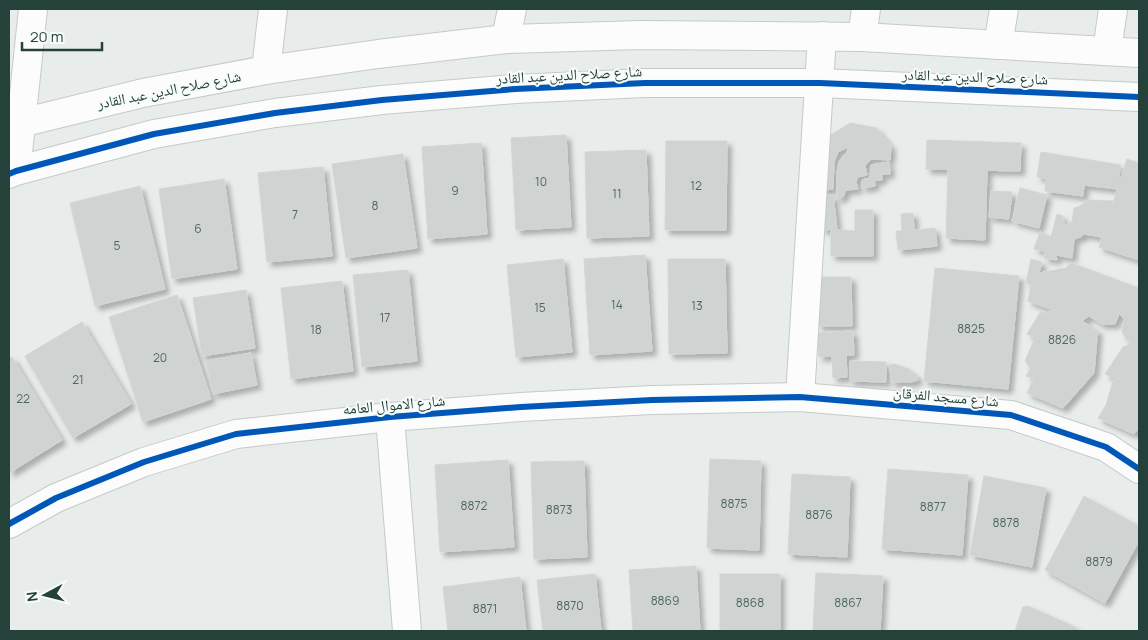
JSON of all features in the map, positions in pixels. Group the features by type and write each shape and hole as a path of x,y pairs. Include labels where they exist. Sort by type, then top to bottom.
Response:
{"street":[{"path":"12,172 15,125 33,9"},
{"path":"266,70 273,9"},
{"path":"506,39 512,9"},
{"path":"862,37 866,9"},
{"path":"998,45 1004,9"},
{"path":"1107,51 1113,9"},
{"name":"شارع صلاح الدين عبد القادر","path":"15,125 143,93 266,70 378,54 506,39 640,35 822,36 1139,53"},
{"path":"800,397 822,36"},
{"name":"شارع صلاح الدين عبد القادر","path":"12,172 154,134 275,113 382,100 515,89 645,83 820,83 1139,97"},
{"name":"شارع الاموال العامه","path":"9,524 56,498 144,462 236,434 390,417 521,407 652,400 800,397"},
{"name":"شارع مسجد الفرقان","path":"800,397 1011,416 1106,447 1139,469"},
{"path":"390,417 407,631"}],"building":[{"path":"850,123 876,128 891,146 890,160 872,159 865,165 867,175 858,177 856,182 858,189 846,190 843,197 837,199 839,162 847,153 848,147 838,152 834,162 833,189 819,191 823,140"},
{"path":"566,135 571,227 516,230 511,138"},
{"path":"927,140 1021,143 1020,171 926,169"},
{"path":"666,141 727,141 726,230 665,230"},
{"path":"481,143 487,234 428,239 422,147"},
{"path":"646,150 649,236 587,238 585,152"},
{"path":"1041,152 1121,165 1117,189 1084,185 1083,196 1045,191 1046,178 1037,177"},
{"path":"403,154 417,248 346,258 332,164"},
{"path":"1127,159 1139,163 1139,260 1099,247"},
{"path":"889,162 890,174 882,174 882,180 874,180 875,186 862,188 862,180 870,178 871,165"},
{"path":"323,167 332,256 267,262 258,173"},
{"path":"948,169 987,170 985,240 946,238"},
{"path":"224,179 237,269 172,279 159,189"},
{"path":"140,186 165,289 95,306 70,203"},
{"path":"1020,188 1047,195 1039,228 1012,221"},
{"path":"991,191 1012,192 1009,219 989,217"},
{"path":"833,195 837,229 822,230 819,196"},
{"path":"1089,200 1113,201 1101,237 1084,234 1074,239 1072,258 1056,255 1057,260 1044,258 1045,251 1034,249 1040,232 1051,237 1057,214 1062,216 1065,225 1072,222 1074,208"},
{"path":"855,210 873,210 873,256 831,256 831,230 855,231"},
{"path":"913,213 914,230 935,228 937,246 898,250 896,231 902,231 901,214"},
{"path":"645,255 652,351 590,355 584,259"},
{"path":"563,259 572,352 516,357 507,265"},
{"path":"668,259 725,259 727,353 669,354"},
{"path":"1031,259 1042,262 1039,273 1066,268 1071,263 1139,288 1139,429 1134,434 1098,418 1106,405 1114,378 1105,374 1123,347 1130,344 1122,332 1124,319 1119,314 1115,324 1102,324 1089,316 1082,321 1098,331 1094,373 1063,408 1027,393 1034,378 1026,376 1031,368 1025,361 1035,338 1027,334 1041,311 1048,315 1050,309 1028,301 1031,285 1026,283"},
{"path":"935,268 1019,276 1008,389 924,381"},
{"path":"408,270 417,361 362,367 353,275"},
{"path":"817,277 851,277 852,326 818,326"},
{"path":"342,281 353,371 291,379 281,288"},
{"path":"246,290 255,348 202,356 193,298"},
{"path":"177,295 211,399 143,422 109,317"},
{"path":"82,322 131,404 73,438 25,356"},
{"path":"853,331 854,355 846,355 847,377 833,378 832,356 819,357 818,333"},
{"path":"251,353 257,385 213,394 206,361"},
{"path":"12,357 62,440 9,473 9,359"},
{"path":"850,361 886,362 886,382 850,381"},
{"path":"895,364 909,369 910,373 916,374 918,380 891,382 890,365"},
{"path":"710,459 761,461 759,550 707,548"},
{"path":"508,460 514,547 440,552 435,465"},
{"path":"584,461 587,557 534,559 531,462"},
{"path":"888,469 968,475 962,555 882,549"},
{"path":"792,474 850,477 847,557 788,554"},
{"path":"984,476 1046,488 1032,567 970,555"},
{"path":"1084,496 1139,526 1139,541 1105,603 1045,570"},
{"path":"696,566 700,631 633,631 629,570"},
{"path":"816,573 883,576 880,631 813,631"},
{"path":"595,574 601,631 543,631 537,580"},
{"path":"720,574 780,574 780,631 720,631"},
{"path":"520,577 526,631 448,631 443,587"},
{"path":"1028,606 1073,626 1079,631 1015,631 1023,607"}],"cycle path":[{"path":"9,174 154,134 275,113 382,100 515,89 645,83 820,83 1139,97"},
{"path":"9,524 56,498 144,462 236,434 390,417 652,400 800,397 1011,415 1106,447 1139,469"}]}
